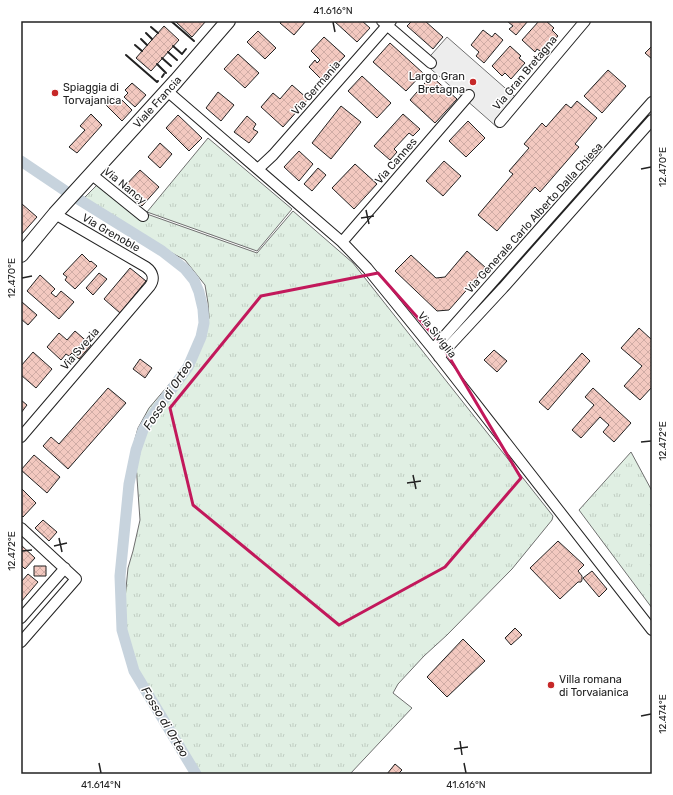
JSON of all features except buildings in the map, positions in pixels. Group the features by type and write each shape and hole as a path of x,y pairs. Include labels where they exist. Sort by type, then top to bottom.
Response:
{"main road":[{"name":"Viale Francia","path":"21,255 57,212 228,21"}],"street":[{"name":"Via Gran Bretagna","path":"500,122 585,21"},
{"path":"387,22 431,63"},
{"name":"Via Germania","path":"258,169 273,155 387,22"},
{"name":"Via Siviglia","path":"166,90 342,242 367,268 440,357 652,630"},
{"name":"Via Cannes","path":"342,242 469,95"},
{"name":"Via Generale Carlo Alberto Dalla Chiesa","path":"433,349 652,102"},
{"name":"Via Generale Carlo Alberto Dalla Chiesa","path":"440,357 652,120"},
{"name":"Via Nancy","path":"88,178 143,216"},
{"name":"Via Grenoble","path":"57,212 146,267 153,275"},
{"name":"Via Svezia","path":"21,437 150,286 153,275"},
{"path":"21,528 76,579 21,642"},
{"path":"21,618 65,568"}],"highlighted area":[{"path":"378,273 442,345 521,478 445,567 339,625 193,505 170,408 261,296"}],"green space":[{"path":"208,138 292,209 257,251 147,212"},
{"path":"99,183 144,213 257,253 293,211 353,263 553,516 552,520 512,569 447,635 424,656 398,684 393,693 412,708 350,774 192,774 167,734 152,696 136,667 127,638 124,609 128,568 140,520 134,449 135,439 138,428 149,408 189,361 200,343 209,318 208,303 205,285 185,260 146,239 83,199"},
{"path":"631,452 652,491 652,608 579,510"}],"shaded area":[{"name":"Largo Gran Bretagna","path":"447,37 521,102 498,128 424,63"}],"waterway":[{"name":"Fosso di Orteo","path":"21,161 67,192 162,251 185,269 194,280 199,292 203,309 204,323 201,337 188,367 143,430 136,450 129,484 120,576 122,630 134,671 196,774"}],"wall":[{"path":"171,21 194,41"},
{"path":"151,27 158,33"},
{"path":"146,33 152,39"},
{"path":"141,39 147,45"},
{"path":"135,45 142,51"},
{"path":"173,46 182,54 186,49"},
{"path":"168,52 177,60"},
{"path":"126,55 157,82 158,81"},
{"path":"162,58 171,66"},
{"path":"157,64 166,73"}],"place":[{"name":"Largo Gran Bretagna","path":"473,82"},
{"name":"Spiaggia di Torvajanica","path":"55,93"},
{"name":"Villa romana di Torvaianica","path":"551,685"}]}
